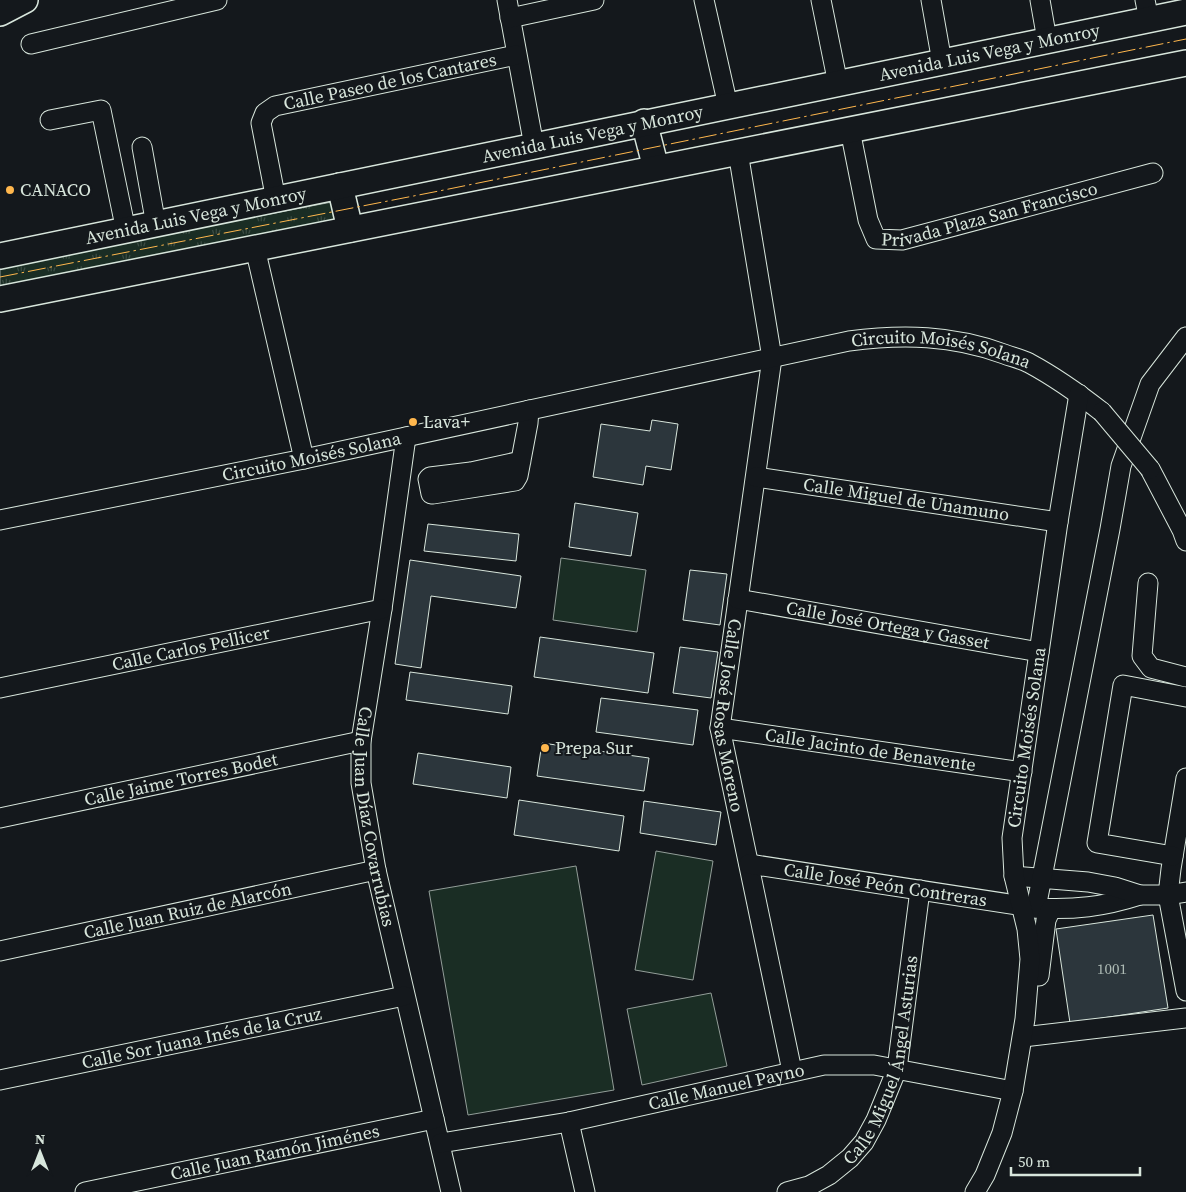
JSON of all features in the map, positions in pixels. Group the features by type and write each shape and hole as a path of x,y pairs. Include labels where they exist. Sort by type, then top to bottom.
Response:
{"main road":[{"path":"0,13 25,0"},
{"name":"Avenida Luis Vega y Monroy","path":"0,256 1047,40 1147,10 1186,12"},
{"path":"0,299 1186,63"},
{"path":"644,122 656,168"},
{"path":"340,186 350,229"}],"street":[{"path":"31,44 167,6 217,0"},
{"path":"534,146 508,9 594,0"},
{"path":"704,0 728,106"},
{"path":"821,0 838,84"},
{"path":"930,0 942,62"},
{"path":"1040,0 1047,40"},
{"name":"Calle Paseo de los Cantares","path":"276,200 261,123 265,113 276,106 516,55"},
{"path":"50,120 101,110 126,231"},
{"name":"Privada Plaza San Francisco","path":"850,130 868,220 876,239 902,240 1153,173"},
{"path":"142,147 156,225"},
{"name":"Calle José Rosas Moreno","path":"738,152 772,358 720,728 792,1071"},
{"path":"255,248 304,459"},
{"name":"Circuito Moisés Solana","path":"0,520 304,459 867,339 922,337 986,347 1027,362 1079,394 1058,522 1012,838 1014,876 1036,907 1027,929 1030,959 1024,1028 1013,1091 1002,1133 985,1175 975,1192"},
{"path":"1186,337 1150,384 1121,466 1036,907 1046,920 1036,1001 1024,1028 1186,1018"},
{"path":"1079,394 1102,412 1150,469 1186,541"},
{"path":"521,461 529,410"},
{"name":"Calle Juan Díaz Covarrubias","path":"406,436 382,609 361,741 361,782 376,870 451,1192"},
{"name":"Calle Miguel de Unamuno","path":"756,477 1058,522"},
{"path":"1148,583 1142,656 1151,668 1186,678"},
{"name":"Calle José Ortega y Gasset","path":"738,599 1039,652"},
{"name":"Calle Carlos Pellicer","path":"0,688 382,609"},
{"path":"1173,856 1097,844 1123,685 1186,697"},
{"name":"Calle Jacinto de Benavente","path":"720,728 1022,772"},
{"name":"Calle Jaime Torres Bodet","path":"0,818 361,741"},
{"path":"1186,778 1173,856 1186,991"},
{"name":"Calle José Peón Contreras","path":"749,864 1036,907 1089,908 1115,903 1140,895"},
{"name":"Calle Juan Ruiz de Alarcón","path":"0,951 376,870"},
{"path":"1014,876 1088,882 1140,895 1177,894"},
{"name":"Calle Miguel Ángel Asturias","path":"787,1192 809,1186 829,1176 850,1158 864,1142 876,1120 897,1069 920,890"},
{"name":"Calle Sor Juana Inés de la Cruz","path":"0,1080 404,996"},
{"name":"Calle Manuel Payno","path":"441,1143 569,1122 824,1065 852,1064 897,1069 1013,1091"},
{"name":"Calle Juan Ramón Jiménes","path":"85,1192 434,1119"},
{"path":"569,1122 585,1192"}],"green space":[{"path":"332,202 337,210 335,220 0,289 0,266"},
{"path":"561,558 646,570 637,632 553,620"},
{"path":"656,851 713,861 693,980 635,970"},
{"path":"576,866 614,1090 468,1115 429,891"},
{"path":"711,993 727,1066 642,1085 627,1009"}],"building":[{"path":"652,420 678,424 671,470 646,466 643,485 593,477 601,424 650,431"},
{"path":"575,503 638,513 631,556 569,547"},
{"path":"428,524 519,534 516,561 424,551"},
{"path":"410,560 521,576 516,608 431,596 421,668 395,664"},
{"path":"690,570 727,574 720,625 683,620"},
{"path":"540,637 654,653 648,693 534,677"},
{"path":"680,647 718,652 711,698 673,693"},
{"path":"410,672 512,686 508,714 406,700"},
{"path":"601,698 698,710 693,745 596,732"},
{"path":"542,743 649,758 644,791 537,776"},
{"path":"418,753 511,767 507,798 413,784"},
{"path":"519,800 624,816 619,851 514,835"},
{"path":"644,801 721,812 716,845 640,833"},
{"path":"1153,915 1168,1008 1070,1023 1056,929"}],"power":[{"path":"0,277 439,191 1186,39"}],"place":[{"name":"CANACO","path":"10,190"},
{"name":"Lava+","path":"413,422"},
{"name":"Prepa Sur","path":"545,748"}]}
